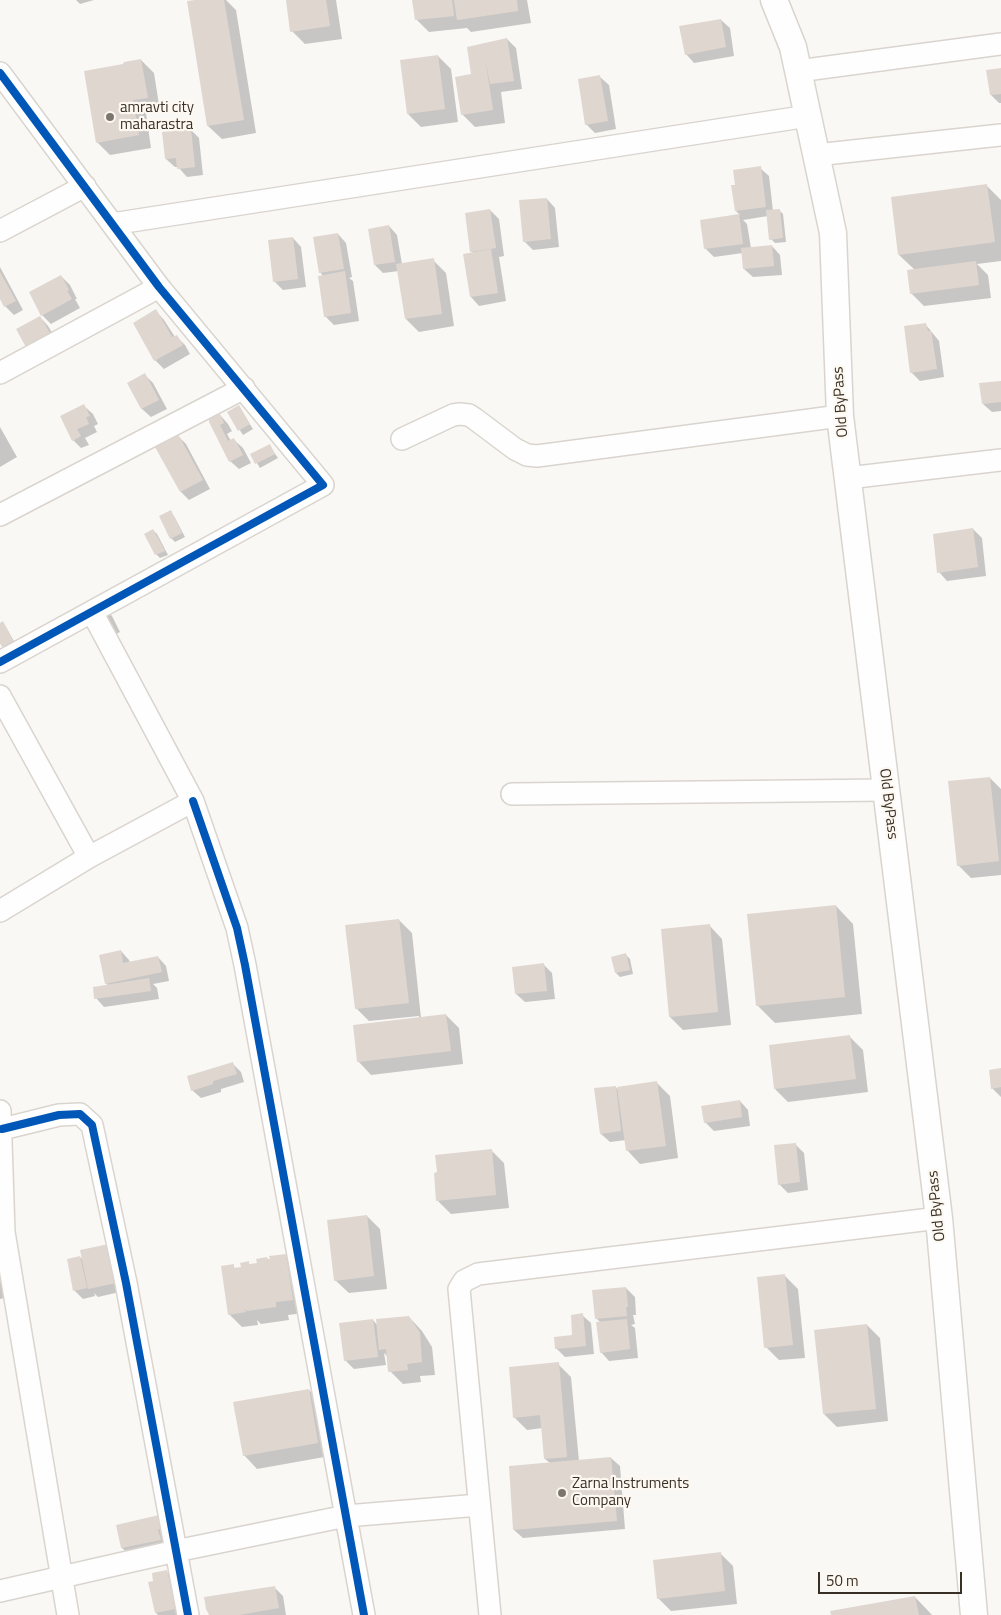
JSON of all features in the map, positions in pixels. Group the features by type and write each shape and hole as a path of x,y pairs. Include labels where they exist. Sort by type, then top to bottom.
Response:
{"main road":[{"name":"Old ByPass","path":"774,0 793,47 833,233 840,416 939,1218 974,1615"}],"street":[{"path":"798,71 1001,44"},
{"path":"0,73 159,287 323,485 0,662"},
{"path":"112,224 808,116"},
{"path":"816,155 1001,135"},
{"path":"0,231 85,186"},
{"path":"0,373 159,287"},
{"path":"0,515 244,388"},
{"path":"402,439 453,415 460,414 475,419 515,449 527,455 537,456 840,416"},
{"path":"848,478 1001,460"},
{"path":"92,612 193,801 237,928 364,1615"},
{"path":"0,696 89,857"},
{"path":"512,794 886,790"},
{"path":"0,911 89,857 193,801"},
{"path":"68,1615 4,1232 1,1120 80,1114 92,1125 126,1284 188,1615"},
{"path":"490,1615 459,1289 464,1281 478,1274 939,1218"},
{"path":"0,1591 176,1551 346,1516 479,1505"}],"building":[{"path":"224,0 244,120 207,126 187,1"},
{"path":"286,0 326,0 330,26 290,32"},
{"path":"412,0 452,0 454,16 415,20"},
{"path":"454,0 517,0 518,11 457,20"},
{"path":"721,19 726,47 685,55 679,26"},
{"path":"507,38 514,81 490,84 485,58 493,110 461,115 455,77 471,74 467,47"},
{"path":"438,55 445,109 407,114 400,60"},
{"path":"141,59 148,98 133,100 139,135 96,143 84,71"},
{"path":"1001,68 1001,94 990,95 986,70"},
{"path":"600,75 608,121 585,125 578,79"},
{"path":"191,129 195,167 177,169 176,158 165,159 162,132"},
{"path":"761,166 766,207 735,211 731,185 735,185 733,170"},
{"path":"987,184 995,242 898,255 891,197"},
{"path":"547,198 551,239 523,242 519,200"},
{"path":"490,209 496,248 470,252 465,213"},
{"path":"780,209 783,238 769,240 766,210"},
{"path":"739,214 743,244 704,249 700,220"},
{"path":"389,225 395,262 374,265 368,229"},
{"path":"338,233 344,269 319,273 313,237"},
{"path":"293,237 298,279 273,282 268,240"},
{"path":"772,245 774,266 743,269 741,248"},
{"path":"491,249 498,293 470,297 463,254"},
{"path":"434,258 442,314 405,319 396,264"},
{"path":"976,261 979,285 910,294 907,270"},
{"path":"345,271 351,313 324,317 318,276"},
{"path":"0,272 16,301 4,307 0,299"},
{"path":"61,275 72,299 41,316 29,292"},
{"path":"156,309 172,337 177,335 183,345 154,361 133,323"},
{"path":"40,316 54,340 29,353 16,329"},
{"path":"926,323 928,331 931,331 937,369 910,373 904,326"},
{"path":"145,373 159,400 141,409 127,383"},
{"path":"1001,381 1001,402 982,404 979,383"},
{"path":"84,404 90,416 86,417 89,424 77,429 81,436 72,441 60,416"},
{"path":"239,405 250,424 238,431 227,412"},
{"path":"220,414 224,423 220,425 228,441 234,438 243,455 229,462 209,422 209,419"},
{"path":"178,434 203,480 180,492 155,447"},
{"path":"270,444 275,454 255,464 250,454"},
{"path":"171,510 182,533 170,539 159,516"},
{"path":"973,528 978,567 937,573 933,534"},
{"path":"153,529 165,551 155,555 144,534"},
{"path":"3,621 13,641 2,647 0,643 0,623"},
{"path":"990,777 999,861 957,866 948,781"},
{"path":"836,905 845,997 756,1006 747,914"},
{"path":"399,919 409,1003 355,1009 345,925"},
{"path":"710,924 718,1012 669,1017 661,929"},
{"path":"121,950 123,963 158,956 162,972 105,984 99,955"},
{"path":"626,953 630,970 615,973 611,957"},
{"path":"544,963 547,991 515,994 512,967"},
{"path":"149,978 151,991 94,999 93,987"},
{"path":"446,1014 451,1051 357,1062 353,1025"},
{"path":"850,1035 856,1079 774,1089 769,1045"},
{"path":"233,1062 237,1074 213,1081 213,1084 191,1091 187,1076"},
{"path":"1001,1068 1001,1087 991,1089 989,1070"},
{"path":"657,1081 666,1146 626,1151 617,1087"},
{"path":"616,1086 621,1131 600,1134 594,1088"},
{"path":"740,1100 742,1117 704,1123 701,1106"},
{"path":"796,1143 800,1182 778,1185 774,1145"},
{"path":"492,1149 496,1195 436,1201 434,1173 437,1172 435,1155"},
{"path":"367,1215 374,1276 334,1281 327,1220"},
{"path":"109,1244 116,1283 88,1289 80,1250"},
{"path":"286,1254 293,1300 276,1302 276,1307 247,1311 245,1308 246,1312 228,1315 221,1266 234,1264 234,1268 241,1267 240,1263 249,1261 249,1264 257,1263 256,1259 267,1257 267,1259 270,1259 269,1256"},
{"path":"80,1256 87,1288 73,1291 67,1259"},
{"path":"785,1274 793,1345 764,1348 757,1277"},
{"path":"626,1287 627,1316 595,1319 592,1290"},
{"path":"583,1313 586,1346 555,1349 554,1337 572,1335 571,1315"},
{"path":"409,1316 420,1333 422,1362 407,1364 408,1370 388,1372 386,1349 379,1350 376,1319"},
{"path":"373,1319 378,1357 344,1361 339,1323"},
{"path":"627,1319 630,1349 600,1353 596,1322"},
{"path":"867,1324 876,1409 823,1414 814,1330"},
{"path":"559,1362 567,1457 544,1459 540,1415 513,1418 509,1367"},
{"path":"309,1389 318,1443 243,1456 233,1402"},
{"name":"Zarna Instruments Company","path":"611,1457 617,1521 513,1530 509,1466"},
{"path":"159,1515 162,1527 158,1530 161,1540 121,1548 116,1525"},
{"path":"721,1552 725,1591 657,1599 653,1560"},
{"path":"167,1570 175,1609 155,1613 148,1582 153,1581 152,1573"},
{"path":"275,1586 279,1608 239,1615 209,1615 206,1609 204,1597"},
{"path":"915,1596 919,1615 831,1615 830,1611"}],"cycle path":[{"path":"0,73 159,287 323,485 0,662"},
{"path":"193,801 237,928 245,965 364,1615"},
{"path":"2,1129 59,1115 80,1114 92,1125 126,1283 188,1615"}],"place":[{"name":"amravti city maharastra","path":"110,117"},
{"name":"Zarna Instruments Company","path":"562,1493"}]}
